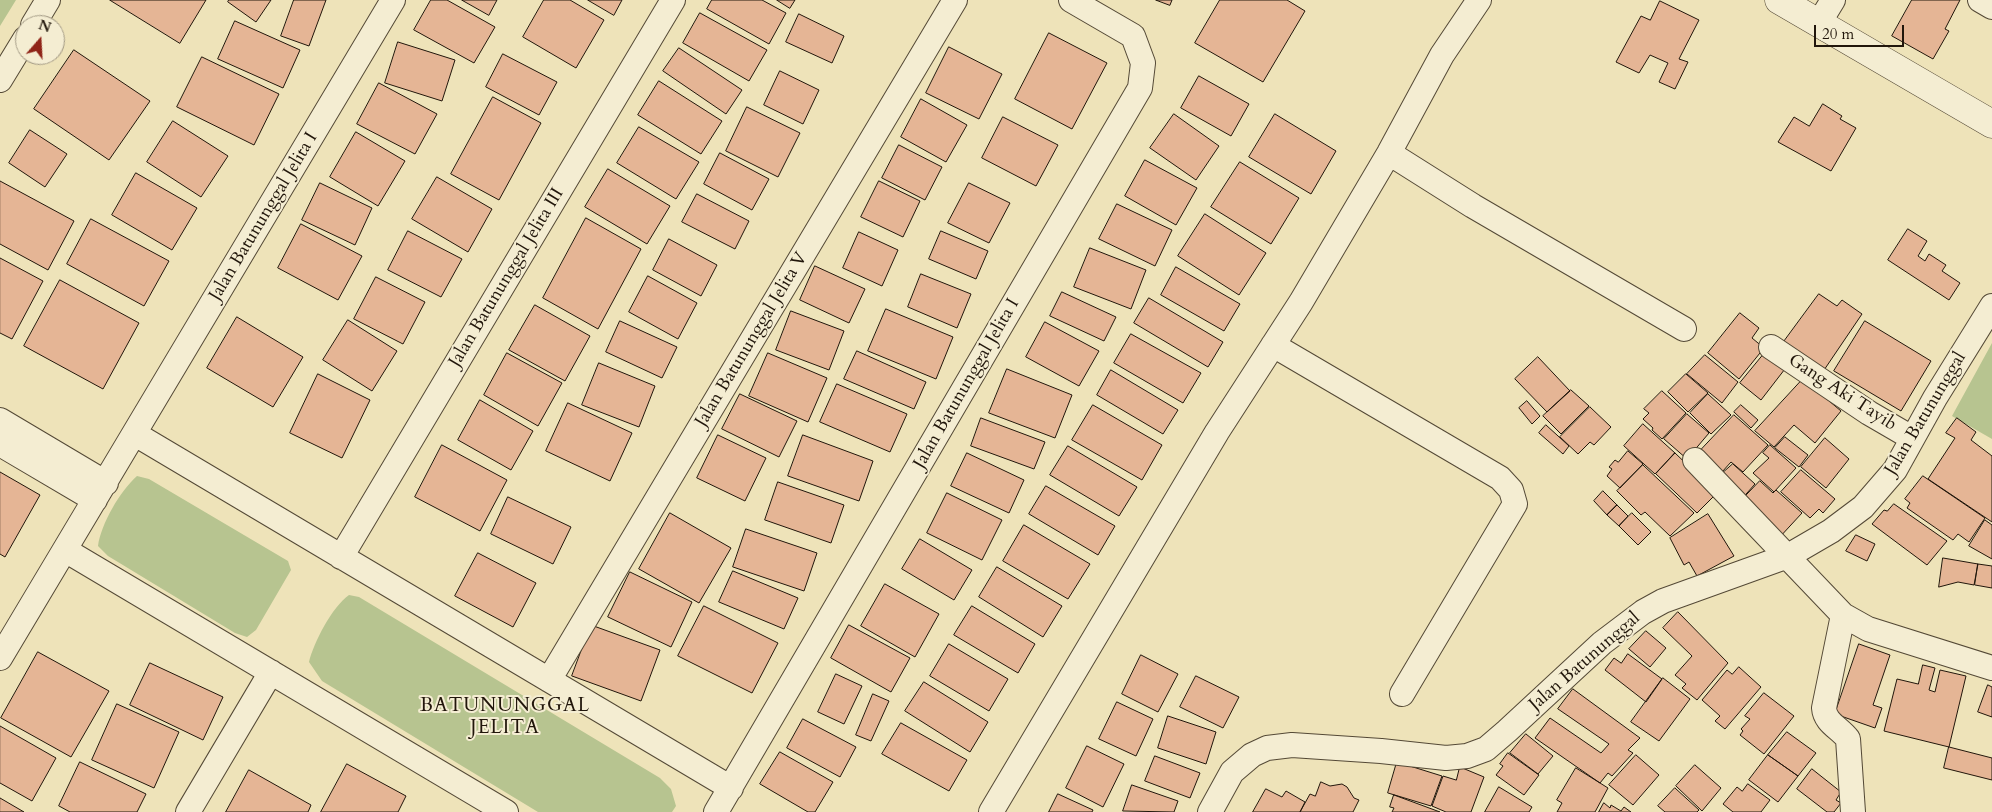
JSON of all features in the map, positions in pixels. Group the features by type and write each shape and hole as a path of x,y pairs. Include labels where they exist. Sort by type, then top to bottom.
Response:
{"street":[{"path":"39,15 48,0"},
{"name":"Jalan Batununggal Jelita I","path":"0,658 393,0"},
{"name":"Jalan Batununggal Jelita III","path":"341,557 673,0"},
{"name":"Jalan Batununggal Jelita V","path":"549,680 955,0"},
{"name":"Jalan Batununggal Jelita I","path":"716,812 1140,88 1143,64 1133,36 1072,0"},
{"path":"991,812 1217,432 1301,302 1389,153 1442,55 1479,0"},
{"path":"1779,0 1992,124"},
{"path":"1819,23 1834,0"},
{"path":"1980,0 1992,7"},
{"path":"0,80 15,55"},
{"path":"1389,153 1473,206 1684,329"},
{"name":"Jalan Batununggal","path":"1210,812 1232,772 1252,755 1267,748 1292,745 1381,751 1446,758 1467,756 1486,749 1602,643 1643,612 1663,601 1788,556 1831,531 1863,506 1895,470 1912,438 1992,306"},
{"path":"1273,345 1500,478 1511,490 1515,504 1402,694"},
{"name":"Gang Aki Tayib","path":"1771,347 1912,438"},
{"path":"0,420 101,491"},
{"path":"135,434 731,788"},
{"path":"0,444 101,491"},
{"path":"1694,460 1843,615 1868,630 1992,668"},
{"path":"65,550 271,672 475,804 506,812"},
{"path":"1843,615 1824,708 1827,720 1842,732 1848,740 1853,812"},
{"path":"188,812 271,672"}],"green space":[{"path":"0,0 16,0 0,26"},
{"path":"1992,343 1992,439 1952,416"},
{"path":"137,476 149,479 288,561 291,570 256,630 247,637 235,633 108,556 98,546 103,528 112,508 124,490"},
{"path":"349,595 359,597 660,778 671,789 676,806 672,812 538,812 322,681 309,662 311,654 330,616"}],"building":[{"path":"110,0 206,0 180,43"},
{"path":"229,0 271,0 256,22 228,2"},
{"path":"294,0 326,0 309,46 281,36"},
{"path":"431,0 447,0 495,27 474,63 414,30"},
{"path":"462,0 497,0 489,15"},
{"path":"544,0 570,0 604,20 576,68 523,37"},
{"path":"588,0 622,0 614,15"},
{"path":"712,0 762,0 786,13 769,44 707,9"},
{"path":"777,0 795,0 790,8"},
{"path":"1156,0 1172,0 1170,5"},
{"path":"1220,0 1287,0 1305,11 1263,82 1195,43"},
{"path":"1912,0 1960,0 1945,29 1949,31 1933,59 1892,36"},
{"path":"1660,1 1699,20 1679,59 1688,62 1675,89 1659,82 1668,63 1650,55 1639,73 1616,62 1641,16 1650,20"},
{"path":"700,13 767,50 749,81 683,43"},
{"path":"799,14 844,36 832,63 786,42"},
{"path":"235,21 300,50 283,88 218,59"},
{"path":"1049,33 1107,63 1072,129 1015,99"},
{"path":"398,42 455,60 442,101 385,83"},
{"path":"949,47 1002,74 979,119 926,93"},
{"path":"679,48 742,90 726,114 663,71"},
{"path":"74,50 150,101 109,160 34,109"},
{"path":"503,54 557,82 539,115 486,87"},
{"path":"202,57 279,94 254,145 177,107"},
{"path":"780,71 819,90 803,124 764,105"},
{"path":"1199,76 1249,104 1231,136 1181,108"},
{"path":"659,81 722,121 701,154 638,115"},
{"path":"379,83 437,114 415,154 357,124"},
{"path":"493,97 541,123 499,200 451,174"},
{"path":"921,99 967,125 946,162 901,137"},
{"path":"1823,104 1842,116 1840,119 1856,128 1831,171 1778,142 1794,117 1809,126"},
{"path":"747,107 800,133 778,177 726,151"},
{"path":"1174,114 1219,146 1196,180 1150,148"},
{"path":"1275,114 1336,151 1311,194 1249,157"},
{"path":"1003,117 1058,145 1036,186 982,158"},
{"path":"173,121 228,156 201,197 147,162"},
{"path":"639,127 699,162 676,199 617,163"},
{"path":"30,130 67,154 45,187 9,163"},
{"path":"356,132 405,161 378,206 330,177"},
{"path":"899,145 942,167 925,200 882,178"},
{"path":"720,153 769,179 752,210 704,184"},
{"path":"1145,160 1197,188 1176,225 1125,196"},
{"path":"1240,162 1299,198 1271,244 1211,207"},
{"path":"608,169 670,206 647,244 585,207"},
{"path":"136,173 197,208 172,250 112,215"},
{"path":"437,177 492,209 468,252 412,219"},
{"path":"0,181 74,221 48,270 0,244"},
{"path":"879,181 920,201 903,237 861,217"},
{"path":"320,183 372,208 355,245 302,220"},
{"path":"969,183 1010,203 989,243 948,223"},
{"path":"697,194 749,221 735,249 682,222"},
{"path":"1117,204 1172,230 1155,266 1099,239"},
{"path":"1205,214 1266,253 1239,295 1178,256"},
{"path":"586,218 641,249 598,329 543,298"},
{"path":"91,219 169,261 144,306 67,264"},
{"path":"301,224 362,256 338,300 278,268"},
{"path":"1908,229 1927,241 1918,256 1925,261 1929,254 1946,265 1942,271 1960,283 1949,300 1888,260"},
{"path":"408,231 462,259 441,297 388,270"},
{"path":"941,231 988,251 976,279 929,259"},
{"path":"859,232 898,250 882,286 843,268"},
{"path":"669,239 717,265 701,296 653,270"},
{"path":"1090,248 1146,270 1131,309 1074,287"},
{"path":"0,258 43,281 12,339 0,333"},
{"path":"815,266 865,289 849,323 800,300"},
{"path":"1176,267 1240,304 1224,331 1161,295"},
{"path":"921,274 971,294 957,328 908,307"},
{"path":"648,276 697,303 678,339 629,312"},
{"path":"376,277 425,302 403,344 354,319"},
{"path":"60,280 139,323 103,389 24,346"},
{"path":"1062,292 1116,317 1104,341 1050,316"},
{"path":"1819,294 1837,306 1842,300 1862,314 1820,376 1780,347"},
{"path":"1149,298 1223,342 1208,367 1134,323"},
{"path":"535,305 590,336 565,381 509,350"},
{"path":"886,309 953,337 936,379 868,351"},
{"path":"791,311 844,331 829,370 776,350"},
{"path":"1740,313 1759,328 1752,338 1764,348 1739,379 1708,353"},
{"path":"237,317 303,357 273,407 207,368"},
{"path":"348,320 397,351 372,391 323,360"},
{"path":"620,321 677,347 662,378 606,352"},
{"path":"1865,321 1931,361 1901,411 1834,371"},
{"path":"1045,322 1099,351 1079,386 1026,357"},
{"path":"1131,334 1201,373 1183,403 1114,363"},
{"path":"1768,349 1788,365 1761,400 1740,383"},
{"path":"857,351 926,382 914,409 844,379"},
{"path":"507,353 562,383 538,426 484,395"},
{"path":"768,353 827,378 808,422 749,396"},
{"path":"1705,355 1738,382 1722,403 1687,374"},
{"path":"1538,357 1570,391 1547,412 1515,379"},
{"path":"599,363 655,386 639,427 582,405"},
{"path":"1007,369 1072,395 1055,438 989,413"},
{"path":"1111,370 1178,410 1163,434 1097,395"},
{"path":"318,374 370,400 342,458 290,433"},
{"path":"1686,374 1708,393 1688,412 1668,392"},
{"path":"1803,379 1841,411 1815,443 1794,425 1774,447 1755,431"},
{"path":"837,384 907,414 890,452 820,422"},
{"path":"1571,390 1589,406 1561,434 1543,416"},
{"path":"1662,391 1686,413 1662,439 1643,419 1649,413 1644,409"},
{"path":"740,394 797,421 779,457 722,429"},
{"path":"1708,394 1731,415 1711,434 1690,413"},
{"path":"480,400 533,431 511,470 458,440"},
{"path":"1527,401 1540,416 1532,424 1519,408"},
{"path":"568,403 632,433 610,481 546,451"},
{"path":"1093,405 1162,445 1142,480 1072,440"},
{"path":"1741,405 1758,420 1751,428 1734,412"},
{"path":"1590,407 1611,427 1594,445 1590,442 1578,454 1560,437"},
{"path":"1687,414 1709,433 1687,459 1664,439"},
{"path":"1734,415 1768,445 1743,472 1731,462 1722,472 1701,450"},
{"path":"981,418 1045,442 1034,469 971,446"},
{"path":"1957,418 1976,432 1971,440 1992,456 1992,522 1928,479 1955,438 1946,433"},
{"path":"1643,424 1675,453 1655,474 1624,446"},
{"path":"1546,425 1569,446 1563,454 1539,433"},
{"path":"718,435 766,458 745,501 697,478"},
{"path":"803,435 873,461 859,501 788,476"},
{"path":"1785,437 1808,455 1799,467 1775,448"},
{"path":"1825,438 1849,459 1826,488 1801,467"},
{"path":"442,445 507,480 480,531 415,497"},
{"path":"1770,445 1796,468 1774,492 1753,473 1769,458 1763,453"},
{"path":"1068,446 1137,487 1119,516 1050,475"},
{"path":"1628,451 1643,464 1620,488 1607,476 1612,469 1609,467 1615,460 1618,462"},
{"path":"967,453 1024,480 1009,513 951,486"},
{"path":"1675,453 1717,493 1697,513 1656,474"},
{"path":"1733,464 1755,484 1739,502 1716,479"},
{"path":"1643,465 1694,513 1670,536 1645,512 1641,515 1617,491"},
{"path":"1801,470 1835,499 1823,513 1819,509 1810,518 1781,492"},
{"path":"0,472 40,495 5,557 0,554"},
{"path":"1923,476 1985,518 1969,542 1958,534 1953,540 1907,508 1910,503 1905,499"},
{"path":"1760,481 1773,493 1776,490 1802,513 1778,539 1739,503"},
{"path":"778,482 844,505 831,543 765,520"},
{"path":"1046,486 1115,526 1098,555 1029,514"},
{"path":"1603,491 1617,505 1607,515 1594,501"},
{"path":"947,493 1002,520 982,560 927,533"},
{"path":"508,497 571,527 553,564 491,534"},
{"path":"1894,504 1947,541 1927,565 1872,524 1884,510 1887,511"},
{"path":"1617,505 1628,516 1619,526 1607,515"},
{"path":"670,513 731,548 699,603 639,569"},
{"path":"1632,513 1651,532 1638,545 1619,526"},
{"path":"1708,514 1734,556 1697,576 1689,562 1684,565 1670,538"},
{"path":"1985,520 1992,525 1992,559 1969,546"},
{"path":"1024,525 1090,564 1068,599 1003,561"},
{"path":"746,529 817,553 804,591 733,567"},
{"path":"1856,535 1875,544 1867,561 1846,551"},
{"path":"920,539 972,570 954,600 902,569"},
{"path":"478,553 536,583 513,627 455,596"},
{"path":"1943,558 1978,564 1974,585 1958,582 1939,587"},
{"path":"1978,564 1992,566 1992,588 1975,585"},
{"path":"997,567 1062,606 1043,637 979,597"},
{"path":"733,571 798,598 784,629 719,602"},
{"path":"630,572 692,602 671,647 608,617"},
{"path":"885,584 939,614 915,657 861,626"},
{"path":"704,606 778,643 752,693 678,656"},
{"path":"972,606 1035,644 1018,673 954,635"},
{"path":"1678,612 1728,663 1697,700 1682,688 1686,684 1675,675 1692,656 1663,628"},
{"path":"591,625 660,650 641,701 572,676"},
{"path":"849,625 910,658 891,692 831,658"},
{"path":"1646,631 1666,648 1650,667 1629,649"},
{"path":"949,644 1008,679 989,711 930,676"},
{"path":"1859,644 1890,655 1873,705 1882,708 1875,728 1835,714"},
{"path":"38,652 109,691 71,757 1,718"},
{"path":"1628,654 1662,679 1646,702 1605,670 1614,658 1621,663"},
{"path":"1141,655 1178,674 1158,712 1122,694"},
{"path":"150,663 223,697 203,740 130,705"},
{"path":"1923,665 1935,668 1929,690 1935,692 1940,670 1966,676 1949,747 1884,731 1897,679 1918,684"},
{"path":"1739,667 1761,687 1725,729 1715,721 1720,716 1702,700 1727,670 1732,674"},
{"path":"836,674 862,686 844,724 818,712"},
{"path":"1196,676 1239,697 1223,728 1180,707"},
{"path":"1663,678 1690,699 1659,741 1631,722"},
{"path":"924,682 988,722 970,752 905,711"},
{"path":"1988,685 1992,687 1992,717 1978,712"},
{"path":"1573,689 1640,738 1628,750 1633,753 1612,776 1608,773 1600,783 1535,738 1550,718 1601,753 1609,744 1558,709"},
{"path":"1764,693 1794,716 1764,754 1740,735 1743,731 1741,729 1750,719 1745,716"},
{"path":"873,694 889,701 871,741 856,735"},
{"path":"1117,702 1153,719 1136,756 1099,739"},
{"path":"117,704 179,732 154,788 92,760"},
{"path":"1168,716 1216,732 1206,764 1158,748"},
{"path":"803,719 856,747 840,777 787,748"},
{"path":"901,723 967,760 949,791 882,754"},
{"path":"0,726 56,758 32,801 0,783"},
{"path":"1787,732 1816,753 1798,776 1768,755"},
{"path":"1526,734 1553,756 1538,774 1510,753"},
{"path":"1087,746 1124,764 1103,807 1066,788"},
{"path":"1949,747 1992,758 1992,780 1944,768"},
{"path":"780,752 833,782 815,812 808,812 760,784"},
{"path":"1508,753 1539,775 1524,795 1496,775 1503,766 1500,764"},
{"path":"1636,755 1659,775 1633,805 1609,785"},
{"path":"1768,755 1798,776 1778,802 1749,780"},
{"path":"1155,756 1200,773 1190,798 1145,781"},
{"path":"80,762 146,794 137,812 70,812 59,806"},
{"path":"1397,762 1442,776 1431,806 1388,793"},
{"path":"347,764 406,796 398,812 321,812"},
{"path":"1695,765 1721,788 1702,811 1676,786"},
{"path":"1460,767 1484,777 1471,812 1446,812 1432,806 1443,776 1456,780"},
{"path":"1576,768 1608,788 1595,812 1557,812 1562,803 1557,800"},
{"path":"1812,769 1841,792 1836,800 1841,803 1834,812 1827,812 1797,789"},
{"path":"249,770 311,805 308,812 226,812"},
{"path":"1321,782 1330,786 1342,784 1347,787 1354,798 1359,800 1353,812 1300,812 1310,794 1315,796"},
{"path":"1748,784 1770,800 1761,812 1733,812 1723,804 1737,787 1742,791"},
{"path":"1132,785 1178,801 1174,812 1123,811"},
{"path":"1499,787 1532,807 1529,812 1485,812"},
{"path":"1675,788 1699,810 1697,812 1665,812 1658,806"},
{"path":"1266,789 1282,797 1286,791 1305,802 1300,812 1253,812"},
{"path":"1058,794 1093,810 1092,812 1049,812"},
{"path":"1394,795 1440,812 1392,812 1394,808 1390,807"},
{"path":"0,798 24,812 0,812"},
{"path":"1604,803 1610,808 1611,805 1621,811 1624,807 1631,812 1599,812"}],"district":[{"name":"BATUNUNGGAL JELITA","path":"505,718"}]}
